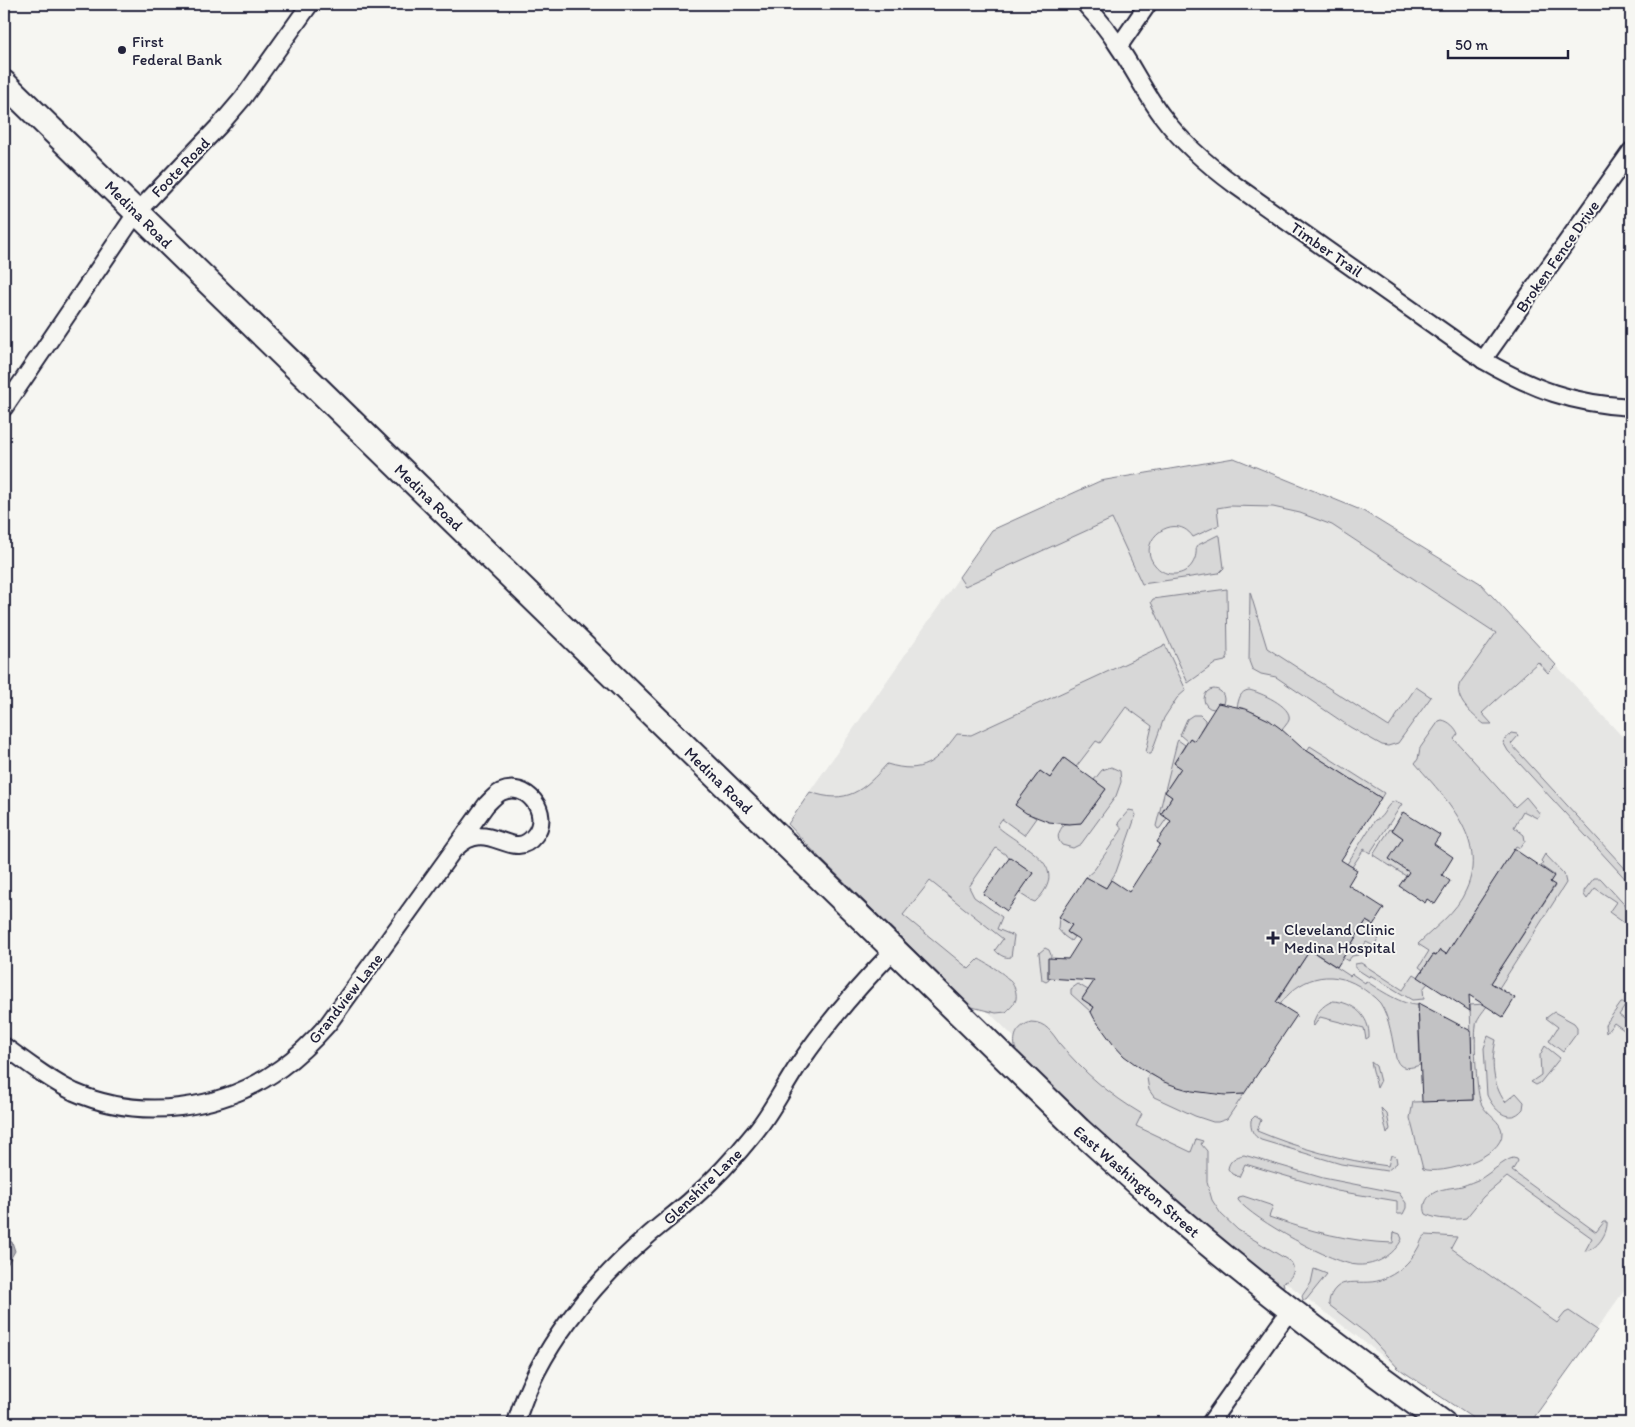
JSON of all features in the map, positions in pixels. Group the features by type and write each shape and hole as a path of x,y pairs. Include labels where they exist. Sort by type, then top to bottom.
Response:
{"highway":[{"name":"Medina Road","path":"4,83 854,911"},
{"name":"East Washington Street","path":"854,911 1079,1130 1173,1214 1290,1310 1443,1423"}],"street":[{"name":"Foote Road","path":"4,408 137,212 220,125 243,98 310,4"},
{"name":"Timber Trail","path":"1085,4 1119,46 1145,91 1163,117 1184,142 1207,164 1484,360 1512,377 1574,400 1607,406 1631,407"},
{"path":"1119,46 1148,4"},
{"name":"Broken Fence Drive","path":"1484,360 1631,151"},
{"name":"Grandview Lane","path":"4,1046 47,1077 74,1091 98,1101 123,1107 146,1109 172,1108 202,1103 254,1085 280,1069 307,1047 328,1024 486,805 494,797 502,792 512,790 523,792 532,798 538,806 540,826 535,835 526,842 516,845 506,844 485,835 473,835 456,848"},
{"name":"Glenshire Lane","path":"516,1423 535,1375 551,1346 570,1319 631,1252 688,1203 730,1161 769,1114 798,1065 832,1019 861,984 894,950"},
{"path":"1210,1423 1290,1310"}],"shaded area":[{"name":"Cleveland Clinic Medina Hospital","path":"1234,458 1363,511 1480,583 1631,746 1631,1281 1530,1423 1484,1423 1392,1363 1239,1247 1036,1059 792,817 992,530 1100,481"},
{"path":"1234,458 1363,511 1480,583 1556,665 1548,673 1538,662 1482,713 1492,724 1484,724 1465,706 1461,700 1459,689 1460,683 1496,633 1332,525 1300,513 1273,507 1229,506 1217,508 1219,525 1193,537 1185,529 1177,527 1168,528 1159,532 1153,538 1150,556 1155,565 1158,569 1165,572 1178,574 1187,570 1194,562 1196,546 1218,535 1220,536 1224,568 1219,573 1142,584 1112,519 965,586 959,577 992,530 1100,481"},
{"path":"1227,589 1228,656 1225,661 1216,663 1188,683 1151,602 1153,599"},
{"path":"1250,592 1267,648 1389,727 1416,687 1431,697 1398,743 1388,746 1382,745 1350,727 1276,677 1261,674 1252,669 1249,661"},
{"path":"1165,645 1186,690 1177,698 1164,718 1151,754 1146,752 1152,726 1126,707 1100,743 1096,741 1076,767 1064,758 1050,778 1040,771 1015,805 1036,818 1024,835 1002,819 997,826 1040,858 1046,867 1049,877 1046,889 1035,902 1030,900 1019,893 1033,873 996,848 969,887 974,897 1002,917 997,929 1014,936 1011,957 1002,956 995,950 1003,939 930,881 903,915 969,969 979,959 1004,974 1016,992 1016,999 1013,1005 1006,1012 996,1013 972,1007 819,857 788,824 810,792 823,796 844,796 862,788 887,764 910,768 928,764 942,752 957,734 971,735"},
{"path":"1214,689 1221,692 1224,699 1221,706 1214,709 1207,706 1204,699 1207,692"},
{"path":"1249,690 1274,700 1286,710 1289,720 1282,730 1255,713 1237,707 1239,698"},
{"path":"1193,715 1200,715 1205,720 1200,731 1203,734 1197,742 1190,738 1188,742 1180,735 1187,719"},
{"path":"1442,720 1454,727 1458,734 1454,739 1515,807 1526,797 1540,814 1537,818 1523,811 1514,827 1524,835 1525,841 1520,848 1516,846 1446,954 1440,950 1436,956 1433,955 1423,970 1419,967 1429,951 1418,944 1457,905 1466,890 1472,872 1472,854 1468,837 1460,820 1415,763 1418,759 1420,748 1439,721"},
{"path":"1511,733 1518,736 1511,744 1631,875 1631,885 1508,751 1503,742"},
{"path":"1178,740 1185,745 1174,763 1181,768 1165,792 1172,797 1161,814 1167,818 1158,829 1156,826"},
{"path":"1310,746 1384,793 1381,798 1307,751"},
{"path":"1111,767 1120,771 1121,782 1116,796 1081,844 1073,848 1062,845 1058,837 1062,827 1064,824 1081,823 1106,789 1094,780 1102,770"},
{"path":"1395,801 1402,804 1370,853 1364,849 1352,867 1347,864 1375,820 1381,817 1389,805"},
{"path":"1129,810 1134,811 1136,815 1116,872 1106,888 1086,877 1094,870 1121,831 1118,823"},
{"path":"1390,829 1403,838 1409,872 1406,876 1373,855"},
{"path":"1545,854 1564,874 1566,883 1499,988 1491,983 1555,886 1550,882 1554,875 1541,866 1543,863 1541,861"},
{"path":"1594,878 1600,878 1631,912 1631,928 1609,912 1616,902 1595,888 1587,899 1584,895 1584,891"},
{"path":"1059,917 1072,925 1067,932 1074,937 1071,941 1058,929"},
{"path":"1366,921 1383,932 1374,946 1366,942 1358,955 1352,956 1348,961 1343,958"},
{"path":"1045,948 1049,950 1051,955 1049,980 1046,982 1042,980 1039,953"},
{"path":"1310,950 1350,976 1352,974 1365,983 1366,981 1406,1003 1418,1005 1420,1065 1409,1068 1400,1065 1396,1058 1388,1022 1380,1003 1359,986 1348,981 1326,977 1315,979 1295,989 1279,1006 1272,1001 1278,1000"},
{"path":"1361,963 1403,990 1414,974 1428,983 1423,989 1424,999 1412,1000 1370,975 1369,977 1355,968 1355,964"},
{"path":"1078,984 1088,990 1082,999 1094,1007 1091,1012 1071,994 1071,989"},
{"path":"1333,1001 1347,1004 1359,1012 1367,1023 1369,1037 1366,1039 1364,1028 1320,1017 1313,1025 1315,1017 1320,1010"},
{"path":"1621,1003 1627,1003 1619,1015 1631,1024 1631,1035 1614,1023 1606,1033 1605,1025"},
{"path":"1484,1004 1487,1006 1478,1018 1475,1033 1477,1079 1482,1105 1501,1128 1500,1141 1483,1157 1457,1167 1444,1170 1423,1169 1410,1118 1413,1102 1473,1100 1470,1005"},
{"path":"1554,1012 1574,1023 1577,1027 1577,1033 1563,1052 1549,1041 1558,1027 1546,1018"},
{"path":"1031,1022 1045,1026 1088,1074 1108,1091 1142,1114 1136,1126 1191,1152 1196,1139 1203,1141 1201,1144 1207,1151 1207,1182 1212,1200 1221,1214 1238,1230 1291,1262 1293,1272 1287,1281 1283,1282 1284,1286 1279,1286 1173,1201 1016,1052 1016,1033"},
{"path":"1488,1036 1496,1040 1493,1064 1495,1080 1501,1095 1505,1102 1516,1093 1524,1102 1523,1109 1518,1114 1507,1116 1502,1114 1487,1095 1484,1048"},
{"path":"1545,1046 1560,1058 1540,1083 1536,1085 1531,1082 1541,1075 1540,1055"},
{"path":"1371,1062 1376,1066 1380,1082 1377,1088"},
{"path":"1150,1074 1184,1088 1219,1094 1244,1094 1227,1119 1213,1122 1154,1097 1149,1090 1147,1078"},
{"path":"1381,1108 1387,1114 1390,1129 1387,1134"},
{"path":"1255,1116 1261,1120 1257,1131 1289,1143 1354,1161 1388,1166 1391,1155 1396,1157 1397,1163 1387,1171 1341,1164 1261,1140 1254,1134 1251,1126 1251,1120"},
{"path":"1244,1155 1323,1178 1399,1193 1406,1203 1406,1208 1403,1214 1397,1214 1397,1201 1337,1191 1245,1164 1239,1177 1232,1174 1228,1169 1230,1163 1236,1157"},
{"path":"1513,1158 1518,1161 1512,1171 1596,1232 1604,1222 1607,1222 1604,1236 1594,1248 1585,1251 1592,1238 1507,1177 1483,1197 1466,1218 1446,1219 1426,1214 1425,1203 1432,1194 1439,1190 1462,1186 1480,1179"},
{"path":"1243,1196 1273,1206 1269,1217 1300,1227 1346,1238 1393,1243 1394,1232 1400,1234 1402,1239 1389,1255 1378,1261 1365,1265 1347,1263 1332,1258 1276,1229 1259,1218 1238,1200 1239,1197"},
{"path":"1426,1235 1457,1237 1451,1248 1557,1323 1569,1311 1597,1330 1530,1423 1480,1423 1398,1368 1367,1334 1329,1305 1333,1291 1342,1284 1377,1281 1387,1278 1398,1271 1411,1258"},
{"path":"4,1241 12,1242 15,1251 4,1270"},
{"path":"1314,1269 1327,1274 1306,1300 1303,1300 1302,1296 1311,1283"}],"building":[{"path":"1218,703 1246,709 1269,720 1301,747 1381,798 1341,860 1357,870 1348,885 1384,908 1373,925 1366,921 1337,967 1310,950 1276,1002 1297,1015 1244,1094 1225,1095 1192,1091 1178,1087 1164,1082 1142,1069 1124,1056 1113,1044 1094,1018 1091,1012 1094,1007 1082,999 1094,981 1048,978 1048,958 1068,959 1080,940 1067,932 1072,925 1059,917 1086,877 1106,888 1111,880 1129,892 1160,844 1157,842 1171,821 1161,814 1172,797 1165,792 1181,768 1174,763 1190,738 1194,741"},
{"path":"1064,758 1106,789 1081,823 1049,822 1026,813 1015,805 1040,771 1050,778"},
{"path":"1403,812 1440,835 1434,844 1453,857 1442,875 1450,881 1435,904 1427,899 1425,903 1399,886 1409,872 1389,859 1403,838 1392,830"},
{"path":"1514,849 1554,876 1550,882 1555,885 1491,983 1515,998 1503,1017 1469,995 1470,1011 1418,977 1433,955 1436,956 1440,950 1446,954"},
{"path":"1010,857 1033,873 1007,911 983,894"},
{"path":"1418,1003 1471,1031 1473,1100 1422,1102"}],"place":[{"name":"First Federal Bank","path":"122,50"},
{"name":"Cleveland Clinic Medina Hospital","path":"1273,938"}]}
